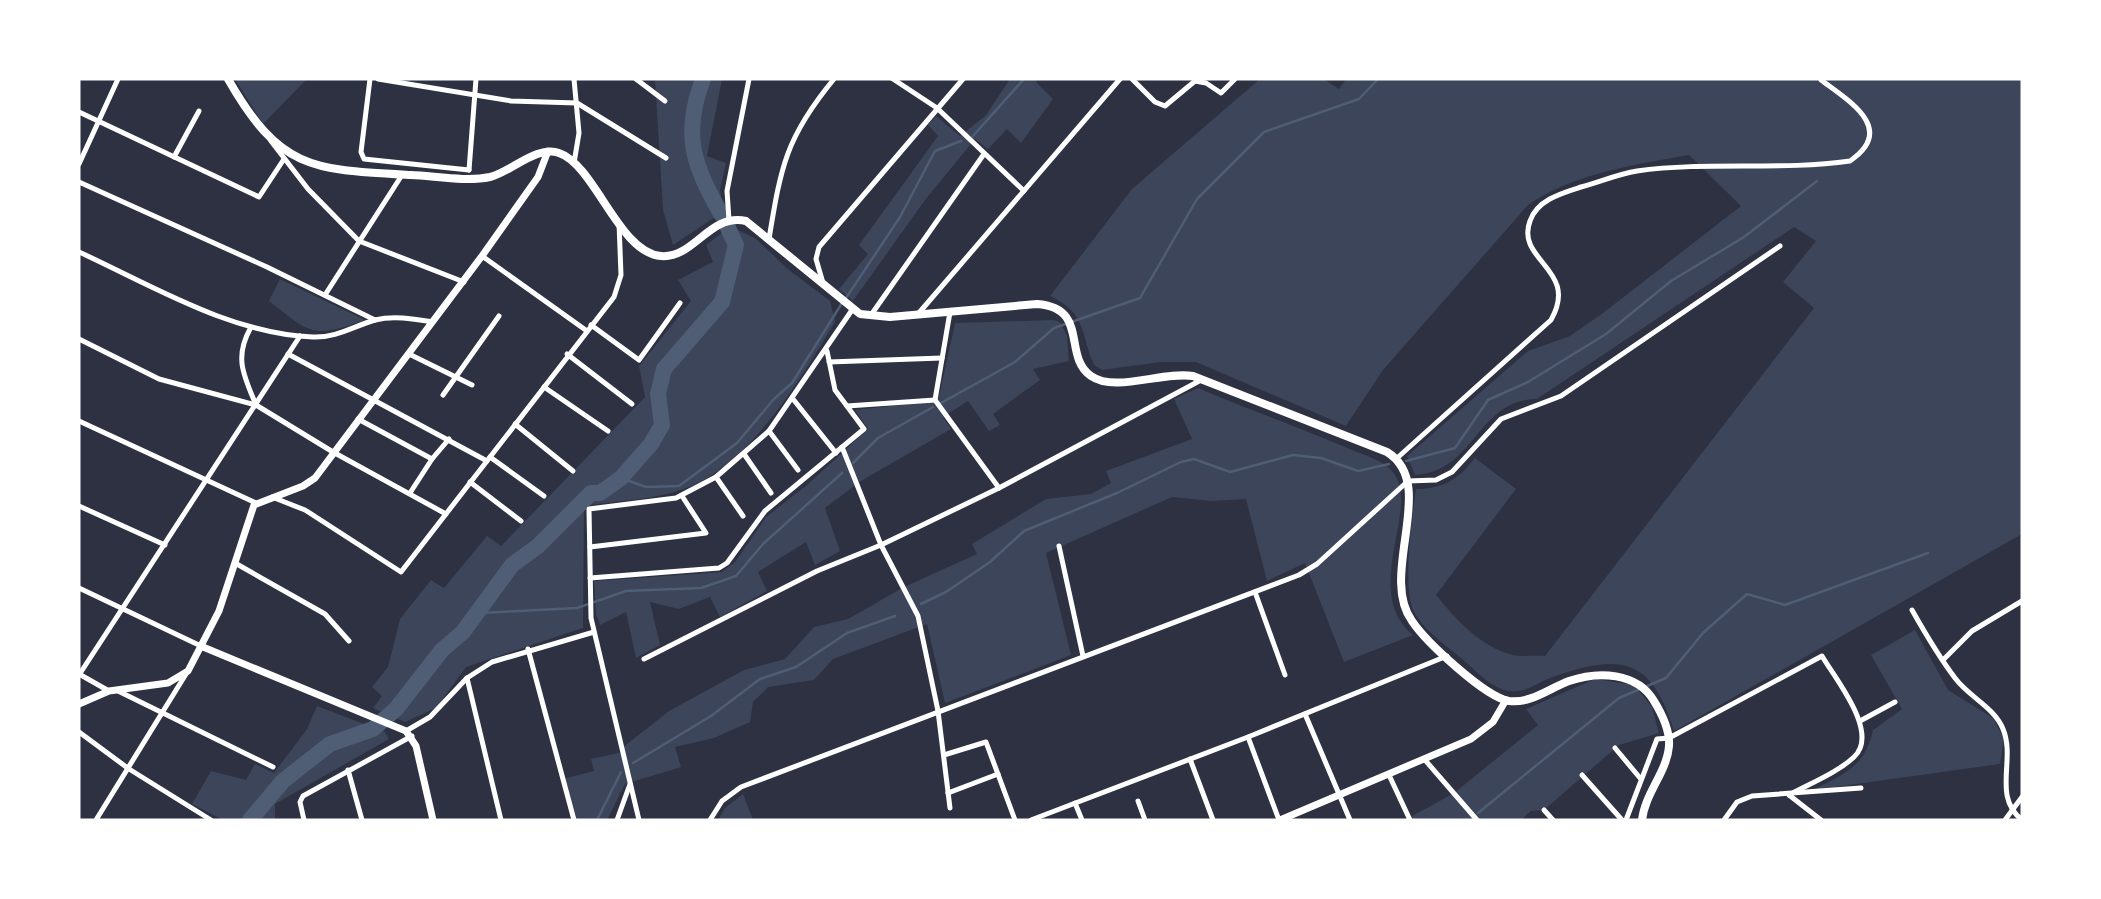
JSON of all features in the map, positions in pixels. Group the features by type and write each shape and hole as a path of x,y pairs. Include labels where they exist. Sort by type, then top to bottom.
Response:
{"main road":[{"path":"228,79 252,118 267,135 292,157 314,166 402,174 498,174 548,151 561,153 574,163 640,247 662,256 679,252 729,219 746,221 850,308 870,316 1043,305 1060,311 1070,322 1080,361 1087,373 1096,379 1114,383 1176,374 1203,379 1270,408 1377,447 1396,459 1408,481 1401,578 1403,602 1413,623 1483,690 1506,700 1524,700 1590,676 1615,677 1641,685 1648,692 1663,718 1668,738 1666,758 1641,817"}],"street":[{"path":"79,164 118,79"},
{"path":"370,79 361,152 364,159 468,174 476,79"},
{"path":"378,79 520,102 577,103 666,158"},
{"path":"574,79 579,141 574,163"},
{"path":"636,79 665,101"},
{"path":"729,219 727,191 749,79"},
{"path":"769,239 781,168 789,144 808,110 834,79"},
{"path":"893,79 937,108 1024,191"},
{"path":"824,287 816,259 819,247 963,79"},
{"path":"918,314 1120,79"},
{"path":"1132,79 1155,102 1169,105 1195,81 1225,92 1235,79"},
{"path":"1396,459 1551,320 1559,304 1559,288 1550,269 1530,246 1527,233 1531,218 1541,205 1567,192 1638,171 1850,161 1863,151 1869,135 1868,122 1861,109 1821,80"},
{"path":"174,157 199,111"},
{"path":"79,112 258,197 284,159"},
{"path":"267,135 331,216 359,241 464,282"},
{"path":"79,421 256,503 308,484 464,282 538,177 548,151"},
{"path":"870,316 984,154"},
{"path":"324,295 402,174"},
{"path":"79,182 376,320"},
{"path":"272,497 305,510 401,572 567,354 614,297 620,284 619,222"},
{"path":"710,820 722,801 741,787 1308,570 1408,481 1430,481 1447,475 1501,419 1561,396 1780,246"},
{"path":"79,252 250,329 300,336 332,336 376,320 401,318 433,322"},
{"path":"482,256 639,360 680,303"},
{"path":"639,820 594,632 590,597 589,509 682,496 716,477 769,431 827,351 850,308"},
{"path":"950,312 935,400 999,488"},
{"path":"443,395 499,316"},
{"path":"250,329 240,358 240,369 256,405"},
{"path":"273,766 79,675 300,336"},
{"path":"79,339 159,379 256,405 333,453 446,514"},
{"path":"590,578 719,568 727,563 765,511 864,429 835,390 827,351"},
{"path":"288,354 489,459 544,496"},
{"path":"409,354 472,385"},
{"path":"567,354 632,404"},
{"path":"829,362 942,358"},
{"path":"644,659 817,571 881,545 999,488 1203,379"},
{"path":"544,387 608,431"},
{"path":"793,399 836,453"},
{"path":"847,406 935,400"},
{"path":"358,419 432,459"},
{"path":"515,424 573,471"},
{"path":"769,431 798,470"},
{"path":"410,493 449,439"},
{"path":"842,447 881,545 918,616 937,711 950,808"},
{"path":"744,454 771,493"},
{"path":"716,477 743,516"},
{"path":"470,482 521,521"},
{"path":"590,547 706,533 682,496"},
{"path":"96,820 203,647 256,503"},
{"path":"79,506 165,545"},
{"path":"1059,546 1083,656"},
{"path":"235,563 325,614 349,641"},
{"path":"79,588 203,647 409,734 433,820"},
{"path":"1255,592 1285,675"},
{"path":"1944,659 1972,631 2022,601"},
{"path":"1912,610 1956,679 1992,712 2003,729 2007,740 2005,788 2011,811 2022,820"},
{"path":"304,820 300,803 303,796 409,734 430,717 467,678 492,662 528,649 594,632"},
{"path":"528,649 574,820"},
{"path":"1031,820 1190,760 1447,656"},
{"path":"1581,775 1624,820 1657,739 1668,738 1822,656 1861,724 1864,740 1854,757 1788,795"},
{"path":"79,704 112,691 161,685 188,671"},
{"path":"467,678 501,820"},
{"path":"1248,737 1280,820 1425,760 1479,734 1500,714 1506,700"},
{"path":"1861,724 1895,702"},
{"path":"1305,714 1350,820"},
{"path":"79,732 129,769 211,820"},
{"path":"944,755 986,741 1015,820"},
{"path":"1615,748 1640,778"},
{"path":"1190,760 1213,820"},
{"path":"1425,760 1477,820"},
{"path":"348,770 362,820"},
{"path":"948,793 998,775"},
{"path":"1389,775 1410,820"},
{"path":"617,820 631,783"},
{"path":"1724,820 1732,806 1746,797 1861,788"},
{"path":"1788,795 1821,820"},
{"path":"2005,820 2022,797"},
{"path":"1138,801 1145,820"},
{"path":"1075,803 1082,820"},
{"path":"1544,810 1553,820"}],"shaded area":[{"path":"235,79 307,79 263,124"},
{"path":"655,79 722,79 707,156 726,163 720,190 724,211 673,245 663,210"},
{"path":"1010,79 1038,79 1036,82 1053,99 1021,143 1007,129 988,149 975,139 925,200 853,301 839,289 868,254 859,245 938,136 928,125 936,116 960,136 986,115"},
{"path":"1260,79 1324,79 1339,89 1346,79 2022,79 2022,534 1674,731 1655,688 1644,676 1631,668 1615,664 1577,669 1518,691 1504,690 1490,683 1431,633 1414,612 1410,601 1408,570 1416,489 1434,487 1450,481 1463,472 1475,458 1516,489 1436,595 1460,622 1490,646 1513,655 1545,656 1814,308 1783,282 1816,241 1794,227 1537,399 1517,402 1501,410 1451,461 1435,471 1415,475 1407,456 1528,351 1570,336 1741,206 1689,155 1605,172 1546,194 1528,205 1383,370 1346,426 1196,362 1161,362 1102,370 1094,365 1081,325 1071,309 1050,296 1132,189"},
{"path":"733,228 755,238 789,270 830,301 835,322 772,418 731,461 684,489 647,498 584,506 583,628 466,667 436,708 405,722 373,708 382,696 372,687 388,667 400,619 431,580 444,588 487,536 501,546 645,397 639,366 691,301 678,280 713,262 706,245"},
{"path":"280,279 365,320 334,330 304,327 269,301"},
{"path":"1060,322 1067,336 1069,361 1033,369 1040,380 993,414 1000,425 989,431 968,401 943,417 951,429 861,481 825,508 840,551 815,565 806,542 758,572 767,591 720,617 710,597 679,609 650,602 660,645 636,658 626,612 600,625 596,614 594,581 722,572 735,562 766,517 807,485 868,429 855,410 938,401 955,323"},
{"path":"1198,388 1372,458 1390,469 1399,484 1401,503 1391,571 1391,594 1398,616 1413,635 1344,662 1305,563 1267,581 1246,499 1212,501 1172,497 1046,553 1071,655 945,703 927,624 833,659 814,680 768,687 753,702 750,722 714,738 675,747 681,767 625,784 607,820 574,820 563,779 594,771 591,759 623,752 622,748 669,711 744,670 785,659 814,627 848,619 904,587 977,554 972,544 1046,499 1091,494 1111,483 1106,471 1192,439 1174,399"},
{"path":"1915,630 1948,690 1993,718 2004,739 2000,764 1813,790 1852,768 1865,753 1873,730 1902,709 1871,655"},
{"path":"1595,679 1634,685 1652,707 1659,733 1619,745 1544,810 1531,811 1521,820 1405,820 1454,793 1538,725 1526,709"},
{"path":"317,706 385,732 389,739 275,804 275,820 223,820 192,804 211,771 246,780 255,764 274,773 307,729"},
{"path":"743,794 753,820 718,820 725,808"}],"waterway":[{"path":"703,79 693,117 694,149 703,180 721,214"},
{"path":"973,136 1024,79"},
{"path":"941,403 1015,362 1054,328 1140,298 1197,199 1264,132 1359,99 1378,79"},
{"path":"846,298 900,217 935,151 961,141"},
{"path":"1406,461 1455,448 1488,400 1528,382 1606,334 1671,281 1744,237 1817,181"},
{"path":"250,820 283,781 330,744 373,729 396,709 442,650 463,632 512,565 538,546 591,493 600,493 621,478 651,444 662,425 658,394 664,369 722,302 736,245 728,228"},
{"path":"621,478 646,487 679,486 737,443 773,400 792,383 842,303"},
{"path":"853,463 878,438 933,407"},
{"path":"921,604 946,592 990,562 1024,531 1117,493 1181,462 1194,459 1230,472 1293,455 1321,458 1358,471 1389,464"},
{"path":"478,613 577,608 626,591 701,588 736,576 763,544 842,473"},
{"path":"1478,813 1619,698 1666,678 1703,633 1747,594 1785,605 1928,553"},
{"path":"633,763 711,716 760,679 796,667 847,633 895,616"},
{"path":"597,820 621,772"}]}
